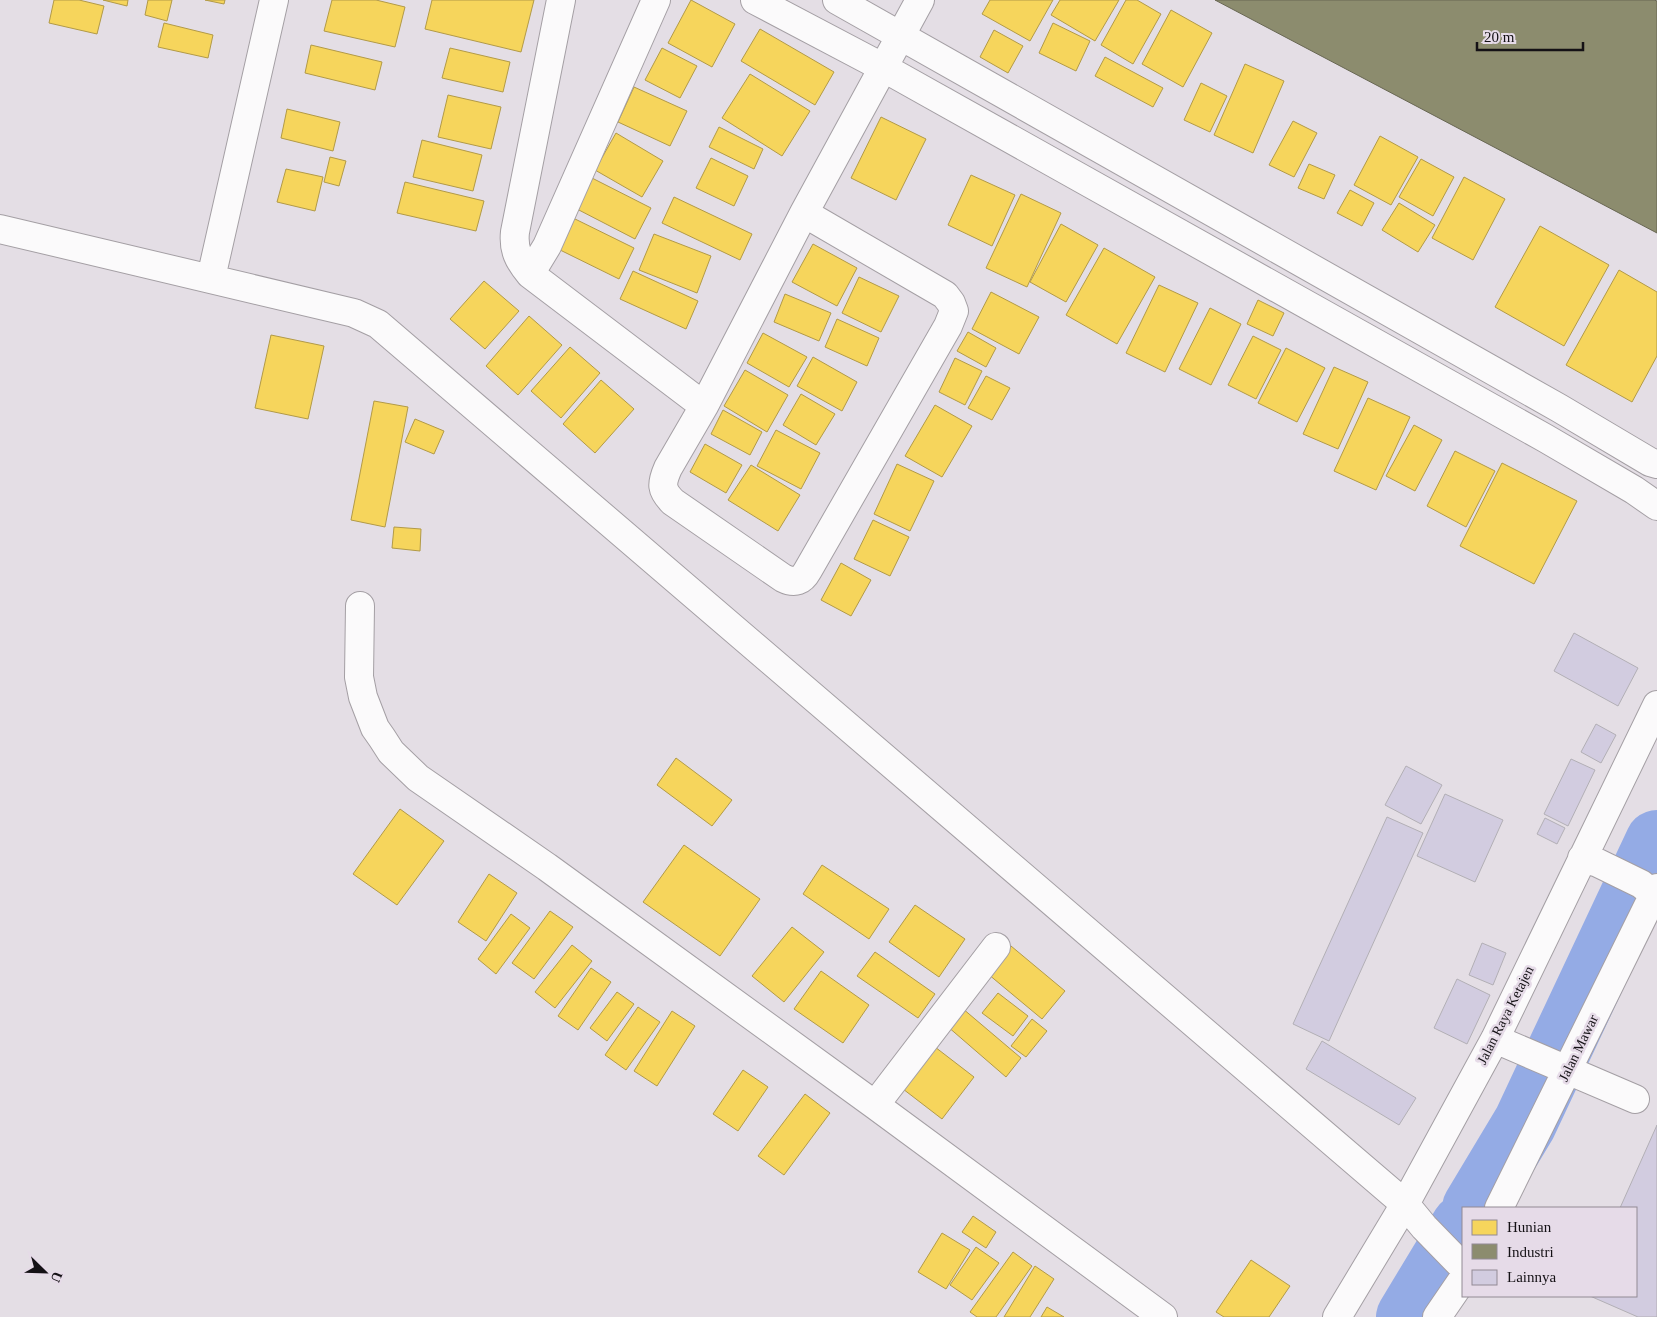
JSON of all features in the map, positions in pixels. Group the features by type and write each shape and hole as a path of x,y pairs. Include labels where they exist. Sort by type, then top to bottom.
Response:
{"street":[{"path":"211,278 274,0"},
{"path":"561,0 515,238 516,253 530,274 704,406"},
{"path":"530,274 547,246 656,0"},
{"path":"755,0 884,68 1546,438 1634,490 1657,506"},
{"path":"837,0 1654,463 1634,490"},
{"path":"804,213 945,295 954,311 948,326 808,570 797,582 783,578 673,502 666,495 663,488 663,478 704,406 804,213 920,0"},
{"path":"0,229 354,313 378,324 1404,1204 1461,1269 1437,1317"},
{"path":"360,606 359,677 363,697 376,728 391,752 418,778 547,867 875,1104 1162,1317"},
{"name":"Jalan Raya Ketajen","path":"1337,1317 1404,1204 1590,861 1657,705"},
{"path":"1590,861 1652,891"},
{"name":"Jalan Mawar","path":"1499,1207 1560,1067 1652,891"},
{"path":"875,1104 996,947"},
{"path":"1495,1039 1635,1099"}],"building: Hunian":[{"path":"54,0 79,0 104,6 97,34 49,23"},
{"path":"103,0 128,0 127,6"},
{"path":"148,0 172,0 167,21 145,15"},
{"path":"205,0 225,0 224,4"},
{"path":"332,0 376,0 405,7 395,47 324,31"},
{"path":"432,0 534,0 521,52 425,29"},
{"path":"691,0 735,24 712,67 668,43"},
{"path":"990,0 1053,0 1030,41 982,14"},
{"path":"1060,0 1119,0 1095,41 1051,15"},
{"path":"1126,0 1137,0 1161,14 1133,64 1101,45"},
{"path":"1171,10 1212,33 1183,87 1142,64"},
{"path":"164,23 213,35 208,58 158,47"},
{"path":"1053,23 1090,41 1076,71 1039,53"},
{"path":"760,29 834,72 815,105 741,61"},
{"path":"994,30 1023,46 1008,73 980,57"},
{"path":"311,45 382,62 375,90 305,73"},
{"path":"450,48 510,62 503,92 442,78"},
{"path":"662,48 697,66 680,98 645,80"},
{"path":"1105,57 1163,88 1153,107 1095,76"},
{"path":"1245,64 1284,81 1253,153 1214,135"},
{"path":"750,74 810,111 782,156 722,118"},
{"path":"1201,83 1227,96 1210,132 1184,120"},
{"path":"634,87 687,111 670,146 618,122"},
{"path":"448,95 501,107 491,149 438,137"},
{"path":"287,109 340,122 333,151 281,138"},
{"path":"881,117 926,139 896,200 851,178"},
{"path":"1293,121 1317,133 1294,177 1269,165"},
{"path":"719,127 763,149 754,169 709,147"},
{"path":"616,133 663,161 642,197 595,170"},
{"path":"1380,136 1418,157 1391,205 1354,185"},
{"path":"422,140 482,155 473,191 413,177"},
{"path":"330,157 346,161 339,186 324,182"},
{"path":"711,158 748,176 734,206 696,188"},
{"path":"1421,159 1454,177 1433,216 1399,197"},
{"path":"1309,164 1335,175 1324,199 1298,188"},
{"path":"286,169 323,177 315,211 277,202"},
{"path":"971,175 1015,195 992,246 948,225"},
{"path":"590,177 651,208 635,239 575,208"},
{"path":"1464,177 1505,199 1473,260 1432,238"},
{"path":"405,182 484,201 476,231 397,213"},
{"path":"1350,190 1374,203 1362,226 1337,213"},
{"path":"1021,194 1061,213 1027,287 986,268"},
{"path":"674,197 752,234 740,260 662,223"},
{"path":"1399,203 1435,225 1418,252 1382,230"},
{"path":"569,216 634,248 619,279 554,247"},
{"path":"1061,224 1098,245 1066,302 1030,282"},
{"path":"1540,226 1609,265 1564,346 1495,307"},
{"path":"654,234 711,256 697,293 639,270"},
{"path":"813,244 857,268 837,306 792,282"},
{"path":"1104,248 1155,277 1117,344 1066,315"},
{"path":"1619,270 1657,292 1657,356 1632,402 1566,365"},
{"path":"633,271 698,301 686,329 620,299"},
{"path":"859,277 899,296 881,332 842,313"},
{"path":"484,281 519,311 485,349 450,319"},
{"path":"1159,285 1198,303 1165,372 1126,353"},
{"path":"991,292 1039,317 1019,354 972,329"},
{"path":"785,294 831,313 819,341 774,322"},
{"path":"1258,300 1284,313 1273,336 1247,324"},
{"path":"1210,308 1241,324 1211,385 1179,369"},
{"path":"529,316 562,345 518,395 486,366"},
{"path":"837,319 879,338 867,366 825,347"},
{"path":"968,332 996,348 986,367 957,351"},
{"path":"763,333 807,357 789,387 747,363"},
{"path":"271,335 324,346 308,419 255,408"},
{"path":"1253,336 1281,350 1256,399 1228,385"},
{"path":"570,347 600,373 561,418 531,391"},
{"path":"1286,348 1325,368 1297,422 1258,403"},
{"path":"813,357 857,382 842,411 797,386"},
{"path":"955,358 982,371 965,405 939,392"},
{"path":"1334,367 1368,382 1338,449 1303,434"},
{"path":"745,370 788,395 767,432 724,406"},
{"path":"986,376 1010,388 992,420 968,408"},
{"path":"601,380 634,409 595,453 563,424"},
{"path":"801,394 835,414 816,445 783,425"},
{"path":"1368,398 1410,417 1376,490 1334,471"},
{"path":"374,401 408,407 385,527 351,520"},
{"path":"935,405 972,426 942,477 905,456"},
{"path":"723,410 762,432 750,455 711,434"},
{"path":"415,419 444,431 434,454 405,442"},
{"path":"1414,425 1442,440 1415,491 1386,476"},
{"path":"776,430 820,453 801,489 757,466"},
{"path":"705,444 742,465 726,493 690,472"},
{"path":"1455,451 1495,471 1466,527 1427,506"},
{"path":"1502,463 1577,501 1534,584 1460,546"},
{"path":"897,464 934,481 910,531 874,514"},
{"path":"751,465 800,495 778,531 728,500"},
{"path":"873,520 909,537 890,576 854,559"},
{"path":"394,527 421,529 420,551 392,548"},
{"path":"841,563 871,580 851,616 821,600"},
{"path":"676,758 732,800 712,826 657,785"},
{"path":"400,809 444,841 397,905 353,874"},
{"path":"684,845 760,899 720,956 643,902"},
{"path":"822,865 889,909 869,939 803,894"},
{"path":"489,874 517,893 486,941 458,922"},
{"path":"915,905 965,939 939,977 889,942"},
{"path":"550,911 573,927 534,979 512,963"},
{"path":"511,914 530,928 496,974 478,959"},
{"path":"792,927 824,952 784,1002 752,976"},
{"path":"572,945 592,961 555,1008 535,992"},
{"path":"1011,946 1065,991 1042,1019 988,974"},
{"path":"875,952 935,994 918,1018 857,976"},
{"path":"591,968 611,982 578,1030 558,1016"},
{"path":"821,971 869,1005 843,1043 794,1009"},
{"path":"617,992 634,1004 607,1041 590,1028"},
{"path":"998,993 1028,1016 1013,1036 982,1013"},
{"path":"638,1007 660,1022 626,1070 605,1055"},
{"path":"962,1008 1021,1058 1006,1077 947,1026"},
{"path":"672,1011 695,1026 657,1086 634,1071"},
{"path":"1032,1019 1047,1031 1026,1057 1011,1046"},
{"path":"935,1047 974,1077 942,1119 903,1089"},
{"path":"743,1070 768,1087 738,1131 713,1114"},
{"path":"805,1094 830,1113 784,1175 758,1156"},
{"path":"973,1216 996,1232 986,1248 962,1232"},
{"path":"942,1233 970,1250 946,1289 918,1272"},
{"path":"976,1247 999,1263 972,1300 950,1285"},
{"path":"1013,1252 1032,1266 996,1317 977,1317 970,1312"},
{"path":"1251,1260 1290,1286 1269,1317 1224,1317 1216,1312"},
{"path":"1035,1266 1054,1279 1030,1317 1004,1317"},
{"path":"1047,1307 1064,1317 1041,1317"}],"building: Industri":[{"path":"1215,0 1657,1 1657,233"}],"building: Lainnya":[{"path":"1574,633 1638,668 1618,706 1554,671"},
{"path":"1596,724 1616,735 1601,763 1581,752"},
{"path":"1571,759 1595,770 1568,826 1544,814"},
{"path":"1406,766 1442,785 1421,824 1385,805"},
{"path":"1445,794 1503,820 1475,882 1417,856"},
{"path":"1387,817 1423,833 1329,1041 1293,1024"},
{"path":"1545,818 1565,828 1557,844 1537,834"},
{"path":"1482,943 1506,953 1493,985 1469,975"},
{"path":"1457,979 1490,995 1467,1044 1434,1028"},
{"path":"1322,1041 1416,1098 1399,1125 1306,1069"},
{"path":"1657,1125 1657,1317 1638,1317 1592,1297 1637,1297 1637,1207 1620,1207"}],"waterway":[{"path":"1475,1207 1525,1123 1657,842"},
{"path":"1408,1317 1462,1228"}]}
